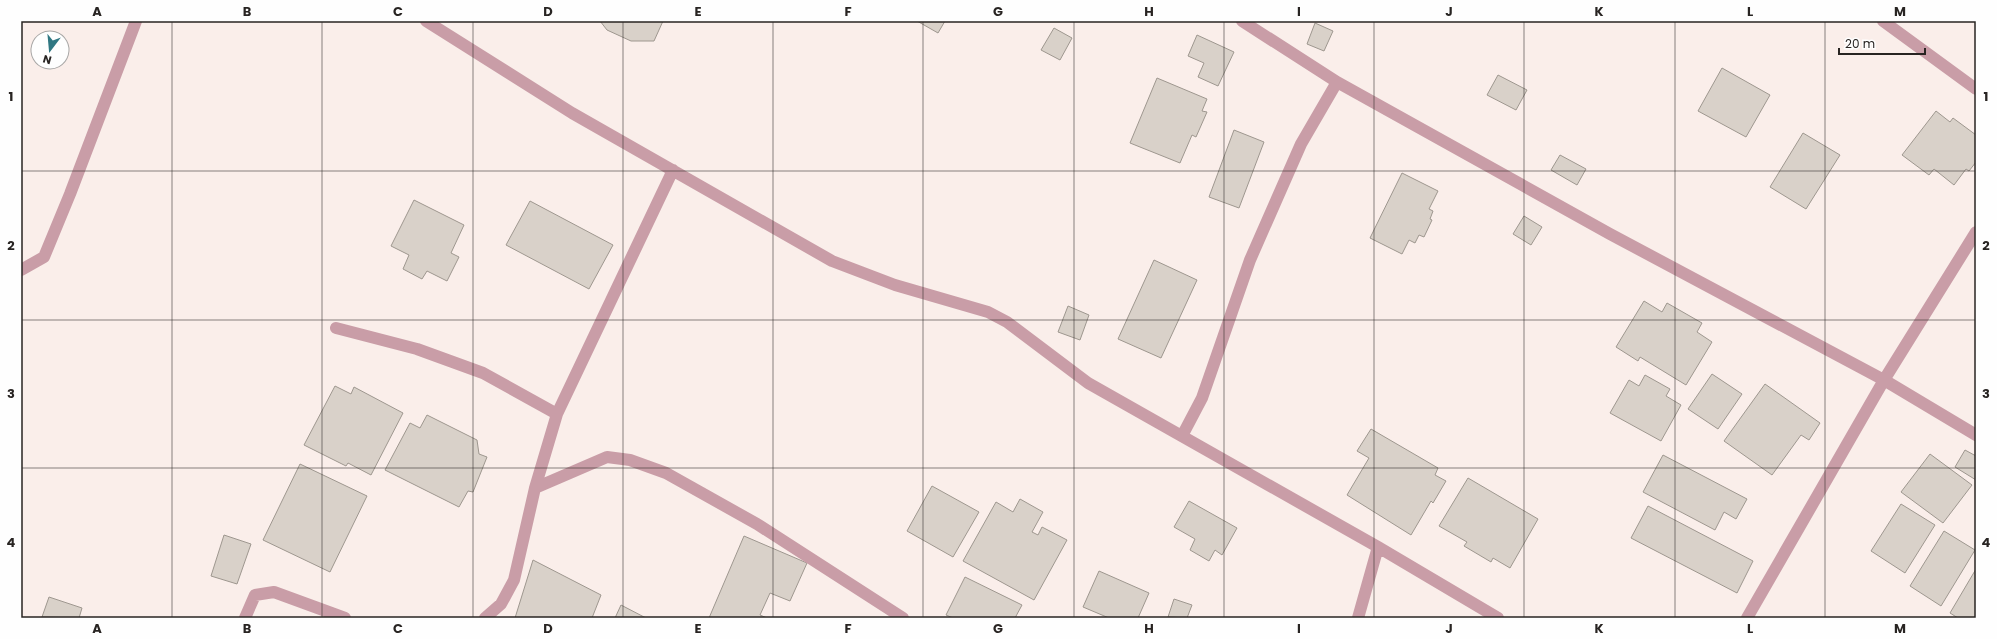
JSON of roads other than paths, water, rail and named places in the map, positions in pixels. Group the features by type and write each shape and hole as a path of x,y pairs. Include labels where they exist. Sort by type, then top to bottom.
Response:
{"street":[{"path":"21,270 44,257 70,194 136,21"},
{"path":"426,21 572,113 832,260 895,285 988,312 1007,322 1088,383 1378,547 1498,618"},
{"path":"1242,21 1337,82 1610,234 1884,380 1976,436"},
{"path":"1883,21 1976,89"},
{"path":"1182,436 1202,398 1222,337 1256,245 1300,144 1337,82"},
{"path":"485,618 501,604 514,580 535,488 557,414 672,170"},
{"path":"1747,618 1884,380 1976,232"},
{"path":"336,328 418,349 483,373 557,414"},
{"path":"535,488 607,457 630,460 666,473 757,524 903,618"},
{"path":"1358,618 1378,547"},
{"path":"245,618 255,595 274,592 345,618"}]}
